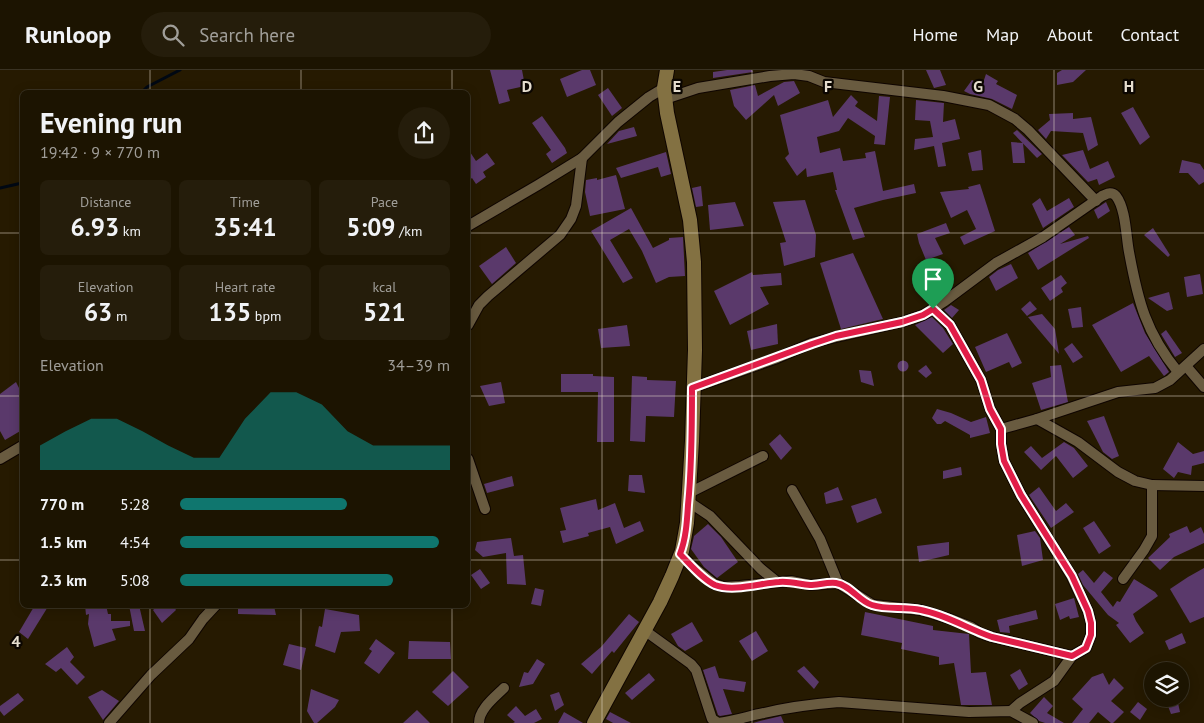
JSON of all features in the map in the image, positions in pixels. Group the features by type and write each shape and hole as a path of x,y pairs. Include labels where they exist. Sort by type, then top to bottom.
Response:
{"street":[{"path":"594,723 664,594 680,554 687,523 695,350 694,262 690,220 665,94 666,70"},
{"path":"470,225 582,158 618,122 649,96 770,76 794,74 809,76 824,82 943,96 989,106 1015,119 1028,130 1096,201"},
{"path":"470,322 480,305 488,296 560,235 571,219 580,187 582,158"},
{"path":"692,388 836,336 902,322 923,315 996,263 1043,237 1110,193 1117,198 1124,221 1140,303 1153,337 1182,369 1204,387"},
{"path":"933,309 950,325 981,380 990,409 1001,429 1004,461 1021,495 1072,576 1088,611 1091,623 1091,635 1086,648 1072,656 1054,681 1011,711"},
{"path":"1001,429 1118,392 1155,388 1170,380 1204,349"},
{"path":"1037,419 1078,442 1118,472 1135,482 1152,485 1204,486"},
{"path":"0,459 20,447"},
{"path":"689,498 763,456"},
{"path":"470,465 484,510"},
{"path":"1123,579 1152,536 1152,485"},
{"path":"792,490 820,539 838,583"},
{"path":"689,498 777,582"},
{"path":"680,554 714,584 724,587 791,581 810,585 838,583 855,593 862,600 873,605 921,610 950,619 992,637 1072,656"},
{"path":"109,723 152,675 188,639 213,608"},
{"path":"644,630 691,664 696,670 712,719 718,723 735,722 774,711 819,703 839,702 969,712 1011,711 1033,723"},
{"path":"479,723 479,718 486,706 504,688"}],"building":[{"path":"490,70 522,70 525,86 507,90 510,101 499,104"},
{"path":"582,70 590,70 596,85 567,97 560,79"},
{"path":"752,70 753,72 713,78 713,72"},
{"path":"926,70 940,70 946,85 934,88"},
{"path":"1062,70 1086,70 1073,82 1057,85 1057,73"},
{"path":"986,74 998,81 996,84 1017,95 1012,109 992,99 964,91 972,80 982,86"},
{"path":"794,81 800,93 778,106 774,95 746,120 734,106 730,90 755,85 758,96 784,82"},
{"path":"608,88 622,108 612,116 598,95"},
{"path":"851,95 858,102 855,106 877,121 879,96 890,97 885,145 874,144 875,136 848,118 839,131 817,137 820,153 840,148 843,161 866,158 865,153 875,151 883,191 914,184 916,193 854,208 865,237 853,240 835,190 837,190 833,172 807,177 806,168 797,176 785,158 789,154 780,115 828,100 833,117"},
{"path":"916,100 944,103 943,122 955,119 960,139 942,143 946,166 938,167 934,146 914,150 915,139 933,137 930,121 915,120"},
{"path":"1133,107 1150,137 1140,145 1121,113"},
{"path":"1073,113 1073,119 1091,117 1098,145 1088,151 1083,133 1051,131 1046,139 1038,130 1050,120 1049,114"},
{"path":"542,116 567,153 552,163 546,154 551,150 532,123"},
{"path":"634,127 637,136 607,144 619,131"},
{"path":"1017,130 1042,154 1037,158 1013,133"},
{"path":"1011,142 1023,143 1025,163 1013,163"},
{"path":"981,150 983,170 972,171 968,153"},
{"path":"1083,150 1090,169 1108,161 1115,177 1099,185 1097,179 1088,182 1062,155"},
{"path":"470,152 476,161 487,153 495,164 483,172 486,177 476,184 472,178 470,180"},
{"path":"666,152 671,174 661,177 658,167 621,178 616,168"},
{"path":"1182,160 1200,164 1204,170 1204,182 1199,185 1188,173 1179,173"},
{"path":"616,175 625,209 590,216 585,192 586,180 597,178 597,180"},
{"path":"980,184 995,231 964,245 960,237 976,229 967,210 951,218 940,192 969,189 968,187"},
{"path":"701,186 703,206 696,207 692,188"},
{"path":"1040,198 1047,211 1069,198 1074,207 1043,228 1032,204"},
{"path":"805,200 816,235 815,257 784,266 780,243 786,242 773,202"},
{"path":"735,202 744,226 710,230 708,205"},
{"path":"1106,202 1110,211 1098,219 1094,210"},
{"path":"631,208 653,248 669,240 669,238 683,237 685,276 669,277 656,283 642,251 629,229 610,240 633,278 623,283 591,231"},
{"path":"946,223 950,233 935,238 943,254 926,260 917,234"},
{"path":"1069,227 1075,235 1060,244 1088,236 1089,238 1038,270 1028,253"},
{"path":"1153,228 1170,255 1168,257 1144,235"},
{"path":"506,247 516,263 492,284 479,266"},
{"path":"853,253 883,319 841,329 820,263"},
{"path":"1011,264 1018,278 996,291 989,277"},
{"path":"752,272 753,275 781,273 782,285 760,287 769,304 730,325 714,291"},
{"path":"1200,274 1203,294 1187,297 1184,277"},
{"path":"1061,275 1067,283 1061,288 1063,292 1050,301 1041,288"},
{"path":"939,276 945,290 938,294 931,279"},
{"path":"1169,292 1173,309 1167,311 1148,298"},
{"path":"1030,301 1037,309 1027,316 1021,309"},
{"path":"1133,303 1145,333 1169,372 1164,376 1149,356 1121,372 1092,325"},
{"path":"951,305 959,310 952,318 944,310"},
{"path":"1081,307 1083,327 1072,328 1068,309"},
{"path":"1042,314 1055,329 1059,354 1028,317"},
{"path":"932,317 943,328 953,344 943,353 915,325"},
{"path":"777,324 778,344 751,350 747,331"},
{"path":"627,325 630,346 601,348 598,329"},
{"path":"1166,330 1182,353 1175,357 1161,334"},
{"path":"1007,333 1022,363 1012,368 1009,362 986,372 975,347"},
{"path":"1072,343 1083,357 1073,363 1064,349"},
{"path":"903,360 909,366 903,372 897,366"},
{"path":"926,365 932,373 926,378 918,371"},
{"path":"1061,365 1068,402 1041,410 1032,383 1051,377 1050,366"},
{"path":"859,370 871,371 874,386 861,382"},
{"path":"561,374 593,374 593,376 614,377 614,442 597,442 598,392 561,392"},
{"path":"632,376 647,377 647,380 676,381 674,417 646,416 645,442 630,441"},
{"path":"16,382 20,390 20,431 5,440 0,431 0,394"},
{"path":"501,382 505,403 489,406 480,386"},
{"path":"937,409 971,422 986,417 990,433 970,438 970,435 945,421 937,424 932,418"},
{"path":"1104,416 1119,456 1112,459 1103,452 1087,421"},
{"path":"780,434 792,448 781,460 769,444"},
{"path":"1064,442 1074,448 1088,466 1073,478 1056,456 1041,470 1024,452 1031,446 1042,458"},
{"path":"1178,442 1193,454 1204,451 1204,463 1192,466 1191,475 1178,472 1174,478 1163,469"},
{"path":"961,467 962,475 943,479 943,471"},
{"path":"629,475 642,475 645,493 628,491"},
{"path":"512,476 514,486 487,493 484,484"},
{"path":"838,487 843,500 826,504 824,493"},
{"path":"1039,487 1056,511 1066,503 1074,512 1051,528 1029,495"},
{"path":"876,498 882,513 857,523 851,506"},
{"path":"596,499 598,510 615,503 624,528 640,521 644,531 616,544 610,527 588,533 589,536 563,543 560,531 566,530 560,508"},
{"path":"1094,521 1111,546 1099,554 1083,528"},
{"path":"708,524 721,537 738,562 717,578 704,567 691,549 694,536"},
{"path":"1187,526 1190,533 1201,527 1204,534 1204,543 1174,557 1160,570 1148,558 1170,537 1169,534"},
{"path":"1035,531 1040,538 1043,560 1022,566 1017,535"},
{"path":"511,538 514,556 523,555 526,585 507,584 506,553 483,557 475,550 477,542"},
{"path":"949,542 949,555 919,562 917,546"},
{"path":"1204,568 1204,617 1190,623 1170,589"},
{"path":"480,569 490,583 481,589 471,575"},
{"path":"1083,570 1094,583 1104,571 1113,578 1101,592 1113,607 1117,601 1120,602 1134,579 1155,592 1158,596 1133,614 1144,633 1130,643 1116,625 1119,623 1108,615 1083,585 1078,574"},
{"path":"535,588 544,590 541,606 531,604"},
{"path":"1074,598 1079,617 1070,619 1069,616 1060,620 1055,604"},
{"path":"33,608 47,608 28,639 19,632"},
{"path":"85,608 107,608 108,614 111,614 111,621 130,621 130,626 112,629 116,640 94,647 88,624 89,614 86,615"},
{"path":"130,608 140,608 145,631 134,631"},
{"path":"155,608 175,608 176,610 162,623 153,610"},
{"path":"238,608 274,608 276,615 238,614"},
{"path":"325,609 359,615 360,631 341,632 335,653 315,646 319,626 322,627"},
{"path":"1036,610 1038,619 1009,626 1010,633 1000,632 997,620"},
{"path":"865,612 933,626 933,630 969,634 971,673 986,672 992,705 961,705 954,663 939,665 939,657 901,649 902,643 861,635"},
{"path":"629,614 639,622 614,653 612,651 592,674 581,664 601,647"},
{"path":"692,622 703,641 685,651 678,646 671,634"},
{"path":"756,631 768,651 752,661 739,641"},
{"path":"1182,633 1186,643 1169,650 1165,641"},
{"path":"376,639 395,653 379,674 364,663 372,651 369,649"},
{"path":"409,641 450,642 451,659 408,659"},
{"path":"289,644 306,648 301,670 283,665"},
{"path":"67,647 74,657 70,662 85,677 77,685 61,668 56,672 45,664"},
{"path":"537,659 545,664 533,684 519,687 524,672 528,673"},
{"path":"715,666 719,678 746,682 744,692 723,689 732,714 718,715 703,670"},
{"path":"804,666 819,682 814,689 797,671"},
{"path":"1020,669 1028,684 1019,690 1010,675"},
{"path":"453,671 469,687 448,706 432,692"},
{"path":"649,673 655,680 632,700 625,693"},
{"path":"1103,673 1109,685 1114,678 1124,688 1111,701 1124,712 1113,723 1098,712 1089,723 1072,723 1083,709 1072,699 1092,677"},
{"path":"311,689 339,700 335,707 317,723 314,723 307,711"},
{"path":"102,690 119,701 103,720 88,697"},
{"path":"559,692 564,705 555,711 550,695"},
{"path":"18,693 24,700 4,716 0,711 0,706"},
{"path":"1044,697 1053,706 1047,713 1064,723 1045,723 1039,721 1030,713"},
{"path":"1138,702 1147,709 1140,720 1130,712"},
{"path":"516,706 525,716 536,709 542,719 534,723 513,723 515,722 507,715"},
{"path":"1168,707 1179,707 1180,712 1171,714"},
{"path":"417,710 430,723 403,723"},
{"path":"564,712 583,723 558,723"},
{"path":"610,712 631,723 613,723 606,719"},
{"path":"781,716 784,723 753,723 760,721"}],"waterway":[{"path":"144,90 180,70"},
{"path":"0,188 20,183"}],"route":[{"path":"933,309 950,325 981,380 990,409 1001,429 1004,461 1021,495 1072,576 1088,611 1091,635 1086,648 1072,656 992,637 950,619 921,610 873,605 862,600 855,593 838,583 810,585 791,581 724,587 714,584 707,579 680,554 687,523 690,493 692,388 836,336 902,322 923,315 933,309"}]}
